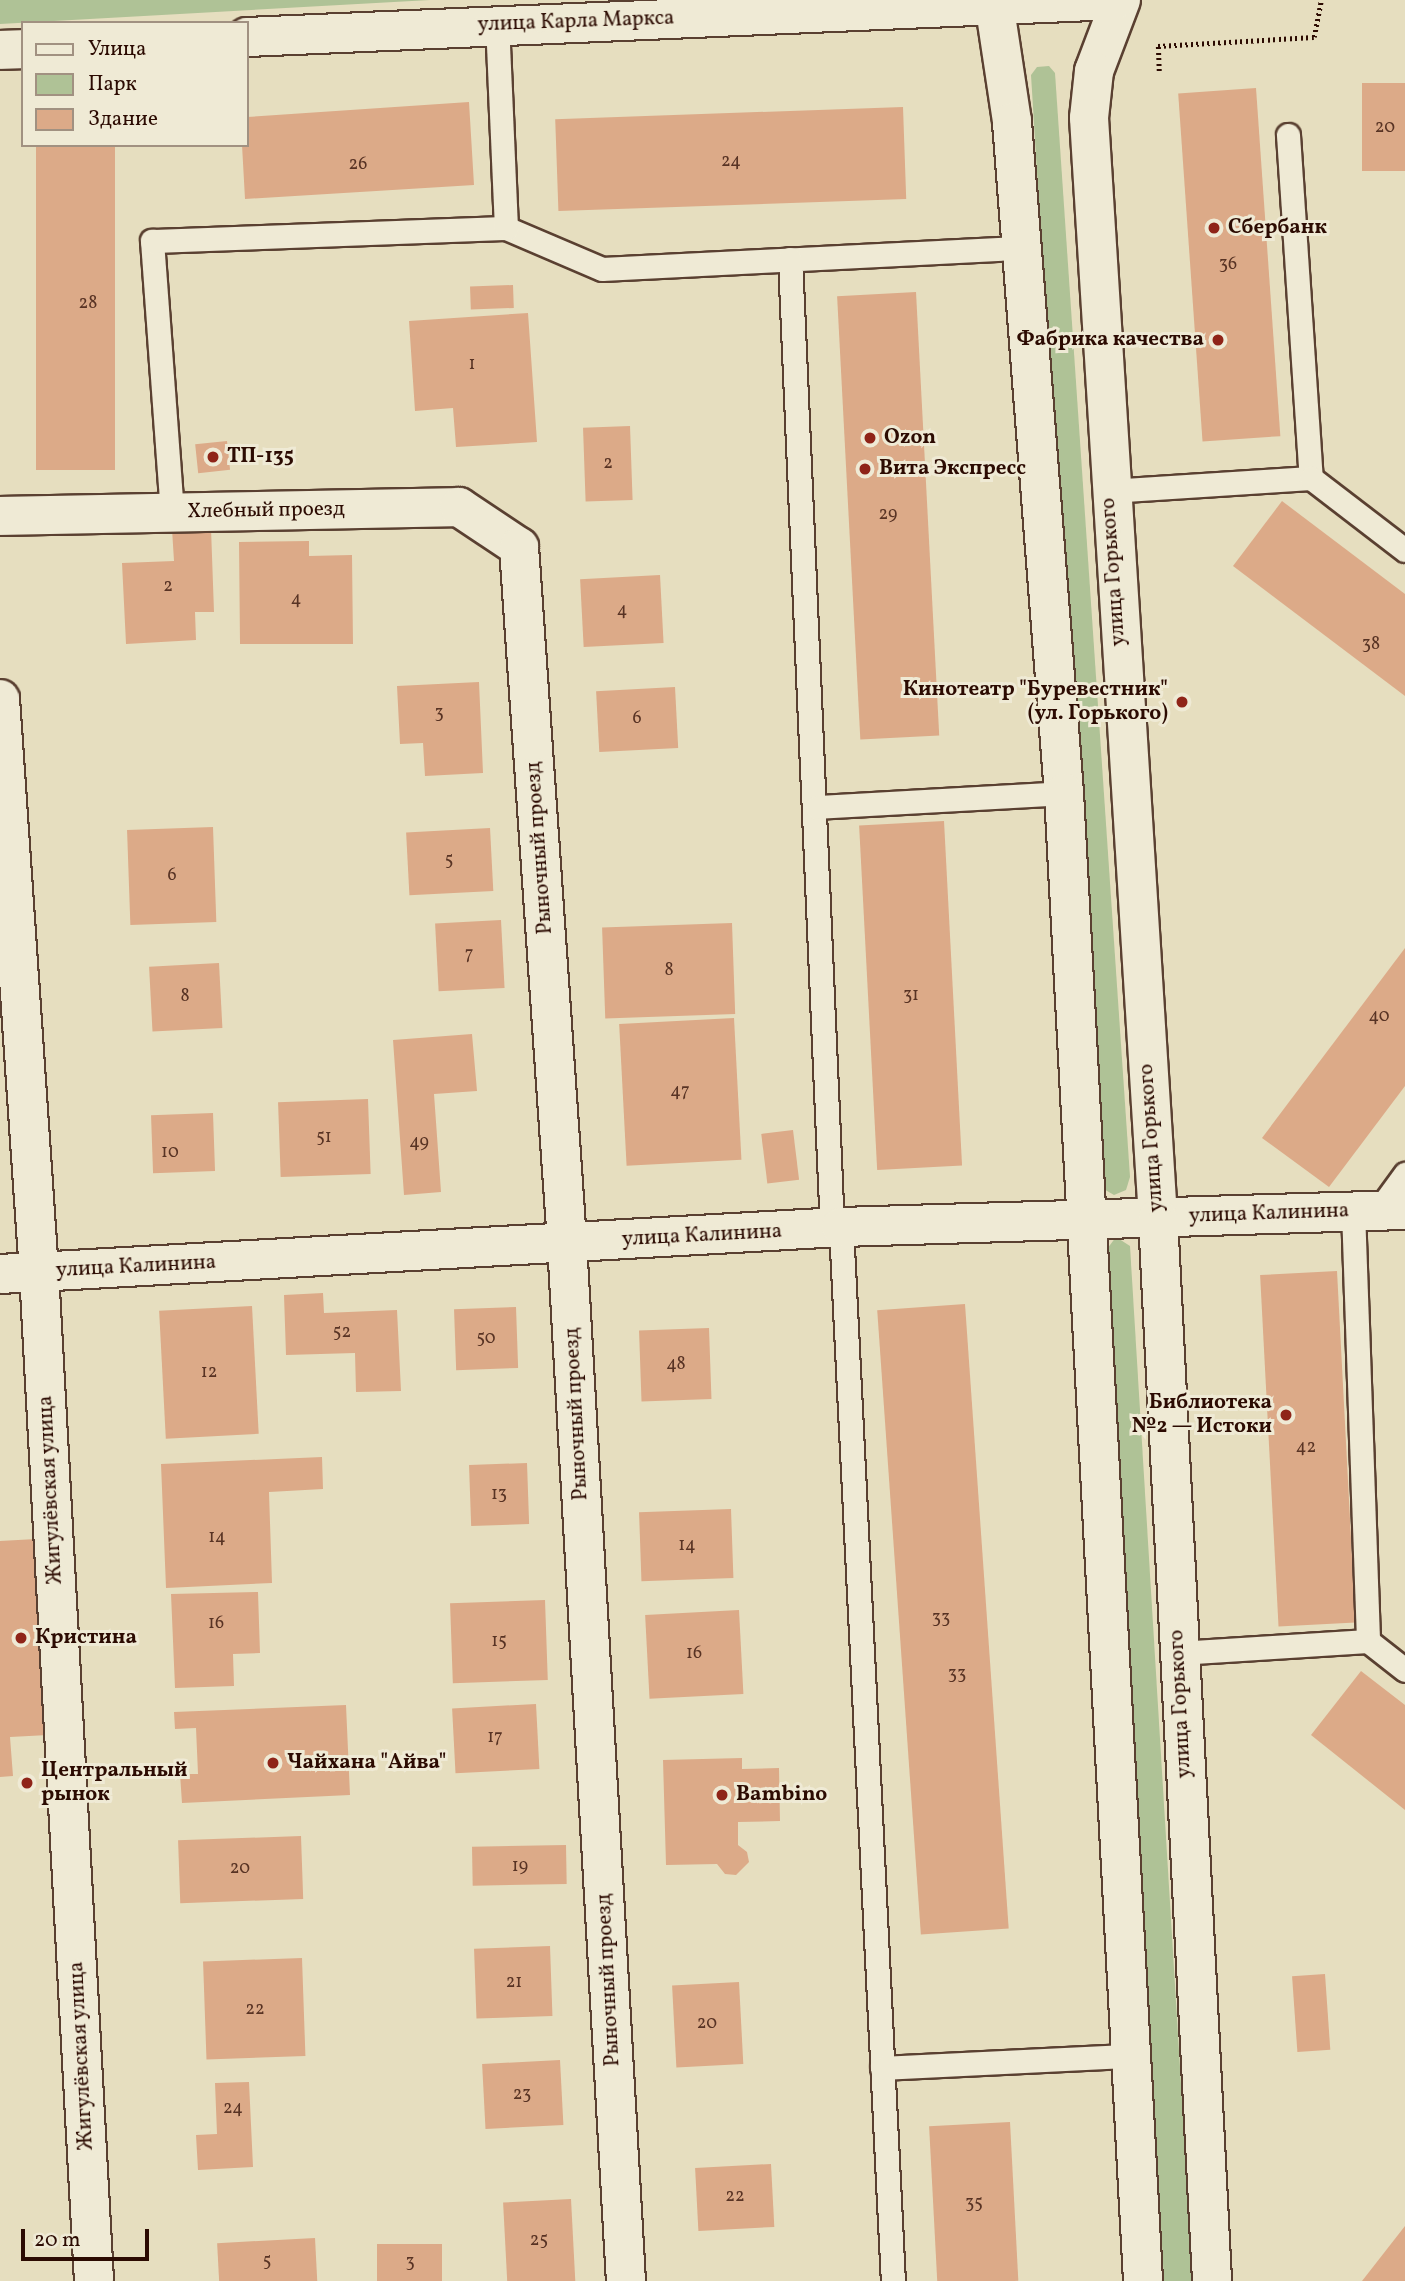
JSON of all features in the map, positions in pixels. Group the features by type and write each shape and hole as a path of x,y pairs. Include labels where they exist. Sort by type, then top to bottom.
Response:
{"main road":[{"name":"улица Карла Маркса","path":"248,37 497,24 1115,0"},
{"name":"улица Горького","path":"1121,0 1094,71 1089,117 1109,491 1158,1218 1212,2281"},
{"path":"994,3 1012,122 1064,793 1143,2281"},
{"path":"0,51 21,49"},
{"name":"Хлебный проезд","path":"0,516 460,507 519,547"},
{"name":"Рыночный проезд","path":"519,547 567,1243 626,2281"},
{"name":"Жигулёвская улица","path":"0,699 39,1272 94,2281"},
{"name":"улица Калинина","path":"0,1274 836,1228 1085,1217 1158,1218 1379,1210"}],"lane":[{"path":"497,24 506,228"},
{"path":"1289,135 1311,478"},
{"path":"172,513 152,241 506,228 602,269 1021,248"},
{"path":"790,259 836,1228 893,2281"},
{"path":"1109,491 1311,478 1405,550"},
{"path":"817,807 1064,793"},
{"path":"1368,1641 1379,1210 1405,1174"},
{"path":"1178,1653 1368,1641 1405,1670"},
{"path":"882,2068 1130,2056"}],"path":[{"path":"1159,71 1158,46 1314,37 1321,0"}],"green space":[{"path":"0,0 430,0 21,21 0,24"},
{"path":"1049,66 1055,73 1130,1177 1126,1190 1114,1195 1102,1188 1099,1176 1031,75 1037,67"},
{"path":"1116,1237 1130,1246 1193,2281 1164,2281 1107,1249"}],"building":[{"path":"1362,83 1405,83 1405,171 1362,171"},
{"path":"1256,88 1280,436 1203,442 1178,93"},
{"path":"469,102 474,185 245,199 242,147 248,147 248,117"},
{"path":"903,107 906,199 558,211 555,119"},
{"path":"36,147 115,147 115,470 36,470"},
{"path":"513,285 514,308 471,309 470,287"},
{"path":"916,292 939,735 860,740 837,296"},
{"path":"528,313 537,442 456,447 453,408 415,411 409,321"},
{"path":"630,426 633,500 586,502 583,428"},
{"name":"ТП-135","path":"227,441 230,470 198,473 195,444"},
{"path":"1282,501 1405,594 1405,696 1233,566"},
{"path":"211,528 214,612 195,612 196,640 126,644 122,563 174,561 172,529"},
{"path":"309,541 309,556 352,555 353,644 240,644 239,542"},
{"path":"660,575 664,643 584,647 580,579"},
{"path":"479,682 483,773 425,776 423,743 400,744 397,686"},
{"path":"675,687 678,748 599,752 596,691"},
{"path":"944,821 962,1166 877,1170 859,825"},
{"path":"213,827 216,922 130,925 127,830"},
{"path":"490,828 493,891 409,895 406,832"},
{"path":"501,920 505,988 439,991 435,923"},
{"path":"732,923 735,1014 605,1018 602,928"},
{"path":"1405,948 1405,1086 1329,1187 1262,1138"},
{"path":"219,963 222,1028 152,1032 149,967"},
{"path":"734,1018 741,1160 627,1166 619,1024"},
{"path":"472,1034 477,1091 434,1094 441,1192 404,1195 393,1040"},
{"path":"368,1099 371,1174 281,1177 278,1102"},
{"path":"213,1113 215,1171 153,1173 151,1115"},
{"path":"793,1130 799,1180 767,1184 761,1134"},
{"path":"1337,1271 1355,1623 1279,1627 1260,1275"},
{"path":"323,1293 324,1313 397,1310 401,1391 356,1392 355,1353 286,1355 284,1295"},
{"path":"965,1304 1009,1928 921,1935 877,1310"},
{"path":"252,1306 259,1434 166,1439 159,1311"},
{"path":"516,1307 518,1368 456,1370 454,1309"},
{"path":"709,1328 711,1399 642,1401 639,1330"},
{"path":"322,1457 323,1489 269,1492 272,1583 166,1588 161,1464"},
{"path":"527,1463 529,1524 471,1526 469,1465"},
{"path":"731,1509 733,1578 641,1581 639,1512"},
{"name":"Кристина","path":"36,1539 48,1735 10,1737 13,1776 0,1777 0,1541"},
{"path":"258,1592 260,1653 233,1654 234,1686 175,1688 171,1594"},
{"path":"545,1600 548,1680 453,1683 450,1603"},
{"path":"739,1610 743,1694 650,1699 645,1615"},
{"path":"1361,1671 1405,1705 1405,1810 1311,1735"},
{"path":"536,1704 539,1769 456,1773 452,1708"},
{"name":"Чайхана \"Айва\"","path":"346,1705 350,1795 182,1803 180,1774 198,1774 196,1728 175,1729 174,1712"},
{"name":"Bambino","path":"742,1758 742,1769 779,1768 780,1821 738,1822 738,1845 747,1852 749,1862 736,1875 725,1874 717,1864 666,1865 663,1760"},
{"path":"301,1836 303,1899 180,1903 178,1840"},
{"path":"566,1845 567,1884 473,1886 472,1847"},
{"path":"550,1946 552,2016 476,2019 474,1949"},
{"path":"302,1958 305,2056 206,2059 203,1961"},
{"path":"1325,1974 1330,2050 1297,2052 1292,1976"},
{"path":"739,1982 743,2064 676,2067 672,1986"},
{"path":"560,2060 563,2125 486,2129 482,2064"},
{"path":"249,2082 253,2167 198,2170 196,2135 217,2134 215,2083"},
{"path":"1010,2122 1018,2281 937,2281 929,2126"},
{"path":"771,2164 774,2227 698,2231 695,2168"},
{"path":"571,2199 575,2281 507,2281 503,2203"},
{"path":"1405,2226 1405,2281 1362,2281"},
{"path":"315,2238 317,2281 219,2281 217,2243"},
{"path":"377,2244 442,2244 442,2281 377,2281"}],"place":[{"name":"Сбербанк","path":"1214,228"},
{"name":"Фабрика качества","path":"1218,340"},
{"name":"Ozon","path":"870,438"},
{"name":"ТП-135","path":"213,457"},
{"name":"Вита Экспресс","path":"865,469"},
{"name":"Кинотеатр \"Буревестник\" (ул. Горького)","path":"1182,702"},
{"name":"Библиотека №2 — Истоки","path":"1286,1415"},
{"name":"Кристина","path":"21,1638"},
{"name":"Чайхана \"Айва\"","path":"273,1763"},
{"name":"Центральный рынок","path":"27,1783"},
{"name":"Bambino","path":"722,1795"}]}
